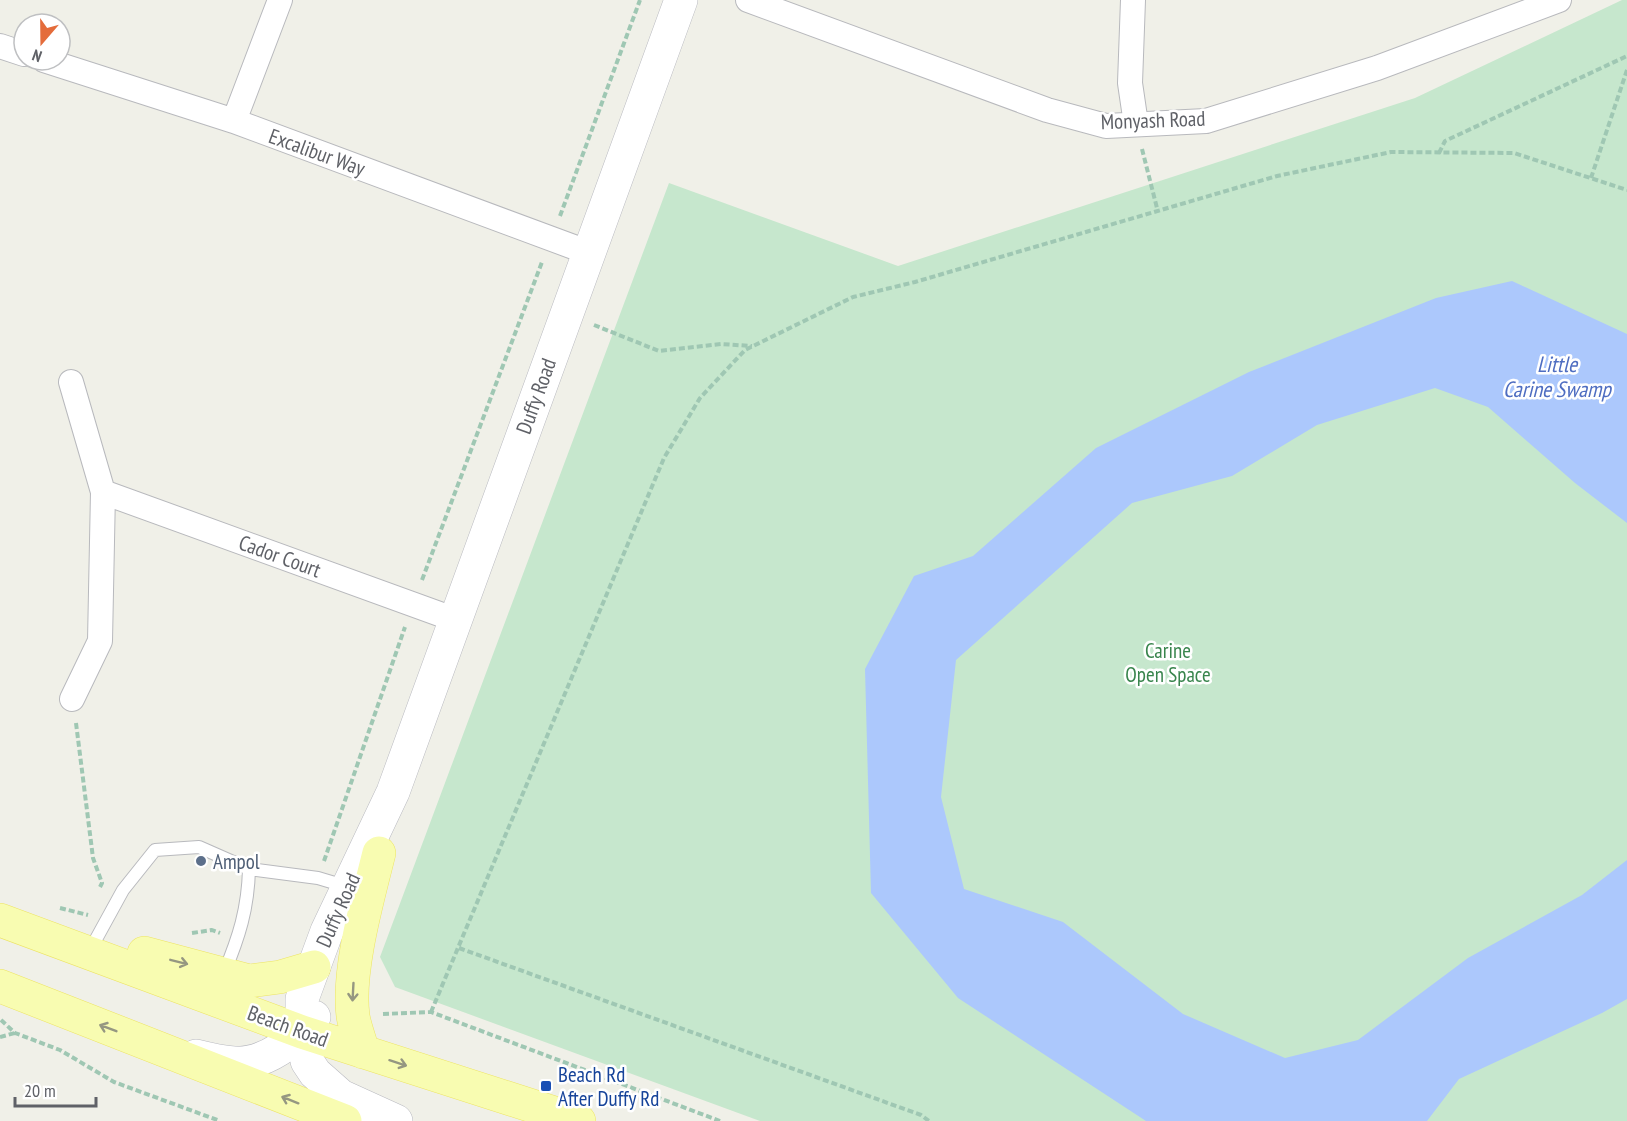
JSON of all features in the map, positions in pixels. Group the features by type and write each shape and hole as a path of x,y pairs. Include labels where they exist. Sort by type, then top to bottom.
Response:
{"main road":[{"name":"Duffy Road","path":"163,1049 236,1063 268,1054 302,1032 322,1006 380,853 393,792 587,252 681,0"},
{"name":"Duffy Road","path":"393,792 333,883 314,967 302,999 302,1032 307,1061 326,1084 341,1096 396,1121"},
{"path":"363,1052 353,1016 352,995 361,925 380,853"},
{"path":"0,918 93,928 249,981 280,977 314,967"},
{"name":"Beach Road","path":"0,918 302,1032 579,1121"},
{"path":"0,986 345,1121"}],"street":[{"path":"234,121 280,0"},
{"name":"Monyash Road","path":"748,0 1047,110 1106,126 1206,121 1377,68 1559,0"},
{"path":"1133,0 1130,83 1136,124"},
{"name":"Excalibur Way","path":"72,69 234,121 587,252"},
{"path":"71,382 103,492 100,641 72,699"},
{"name":"Cador Court","path":"103,492 456,620"}],"lane":[{"path":"93,928 155,850 199,847 249,869 333,883"},
{"path":"224,974 238,940 248,901 249,869"}],"path":[{"path":"333,883 412,604 640,0"},
{"path":"1439,153 1445,141 1627,56"},
{"path":"1591,178 1627,70"},
{"path":"1136,124 1158,212"},
{"path":"720,1121 431,1012 664,458 700,398 745,350 853,297 1158,212 1277,176 1390,152 1514,153 1627,190"},
{"path":"565,315 659,351 721,344 753,346"},
{"path":"72,699 93,858 102,883 98,894"},
{"path":"93,928 94,905"},
{"path":"459,948 921,1115 929,1121"},
{"path":"0,1019 15,1033 60,1050 114,1082 220,1121"},
{"path":"0,1037 15,1033"}],"green space":[{"name":"Carine Open Space","path":"1622,0 1627,0 1627,1121 760,1121 395,987 380,957 669,183 898,266 1415,98"}],"water":[{"name":"Little Carine Swamp","path":"1512,281 1627,334 1627,523 1575,483 1488,407 1435,388 1317,425 1232,476 1132,503 956,660 941,797 964,889 1063,922 1183,1014 1285,1058 1358,1040 1468,958 1582,895 1627,860 1627,999 1602,1013 1459,1079 1427,1121 1146,1121 958,998 871,893 865,669 914,576 973,556 1096,448 1249,372 1436,298"}],"place":[{"name":"Ampol","path":"201,861"},
{"name":"Beach Rd After Duffy Rd","path":"546,1086"}]}
